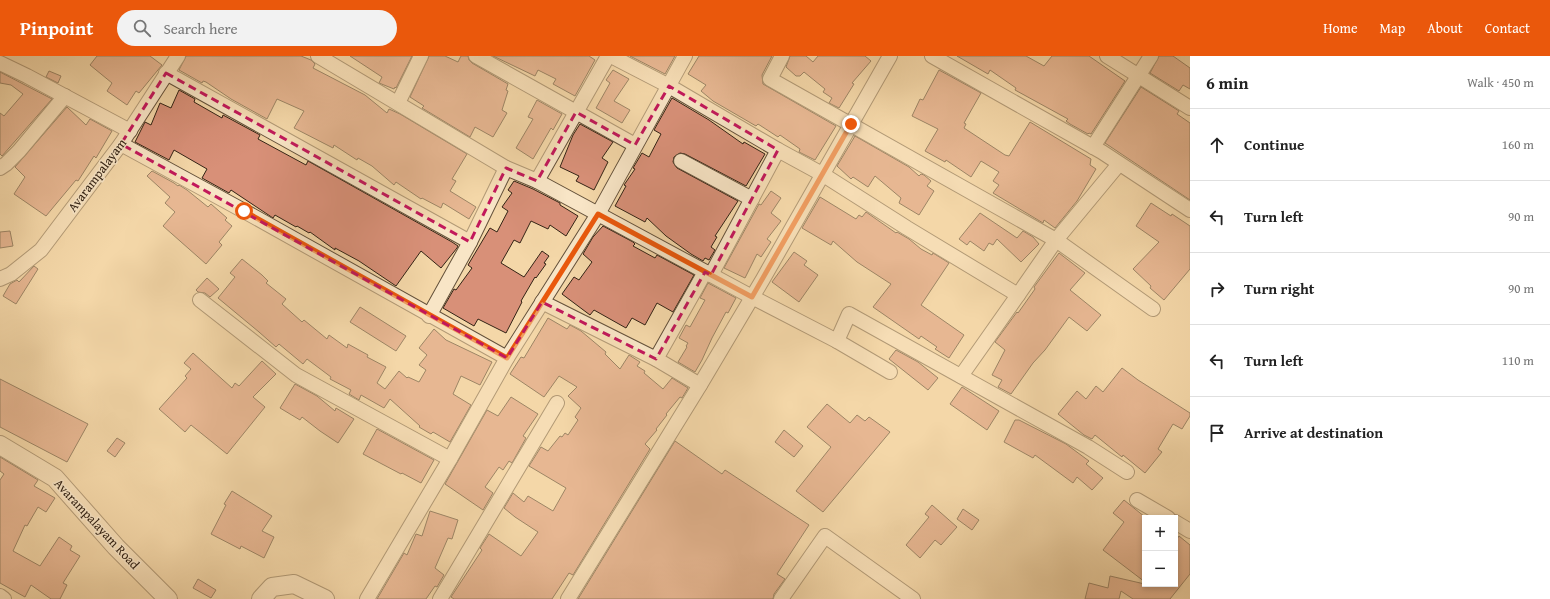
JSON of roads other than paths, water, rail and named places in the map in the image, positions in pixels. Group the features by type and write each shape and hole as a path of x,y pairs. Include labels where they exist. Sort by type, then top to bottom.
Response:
{"street":[{"name":"Avarampalayam","path":"0,279 11,274 41,250 121,144 178,56"},
{"path":"318,56 506,168 537,181 837,341 890,372"},
{"path":"398,103 421,56"},
{"path":"476,56 635,145"},
{"path":"537,181 609,56 668,86 822,174 907,228 1018,295"},
{"path":"367,599 450,459 507,358 598,214 685,56"},
{"path":"782,56 770,79 1056,240 1153,309"},
{"path":"568,599 700,385 890,56"},
{"path":"932,56 1093,147 1190,210"},
{"path":"1107,56 1190,108"},
{"path":"1093,147 1151,56"},
{"path":"0,63 130,131"},
{"path":"166,73 470,242"},
{"path":"0,168 19,151 65,96"},
{"path":"121,144 507,358"},
{"path":"656,359 752,199 778,150"},
{"path":"681,161 752,199"},
{"path":"961,376 1056,240 1119,164"},
{"path":"429,316 470,242 506,168"},
{"path":"200,300 296,375 450,459"},
{"path":"542,302 656,359 700,385"},
{"path":"837,341 849,314 1088,447 1127,472"},
{"path":"440,599 557,403"},
{"name":"Avarampalayam Road","path":"0,445 55,478 116,546 168,599"},
{"path":"1137,500 1163,515"},
{"path":"1178,524 1190,531"},
{"path":"781,599 825,536 913,599"},
{"path":"261,599 272,586 294,584 324,599"},
{"path":"0,596 4,599"}]}
